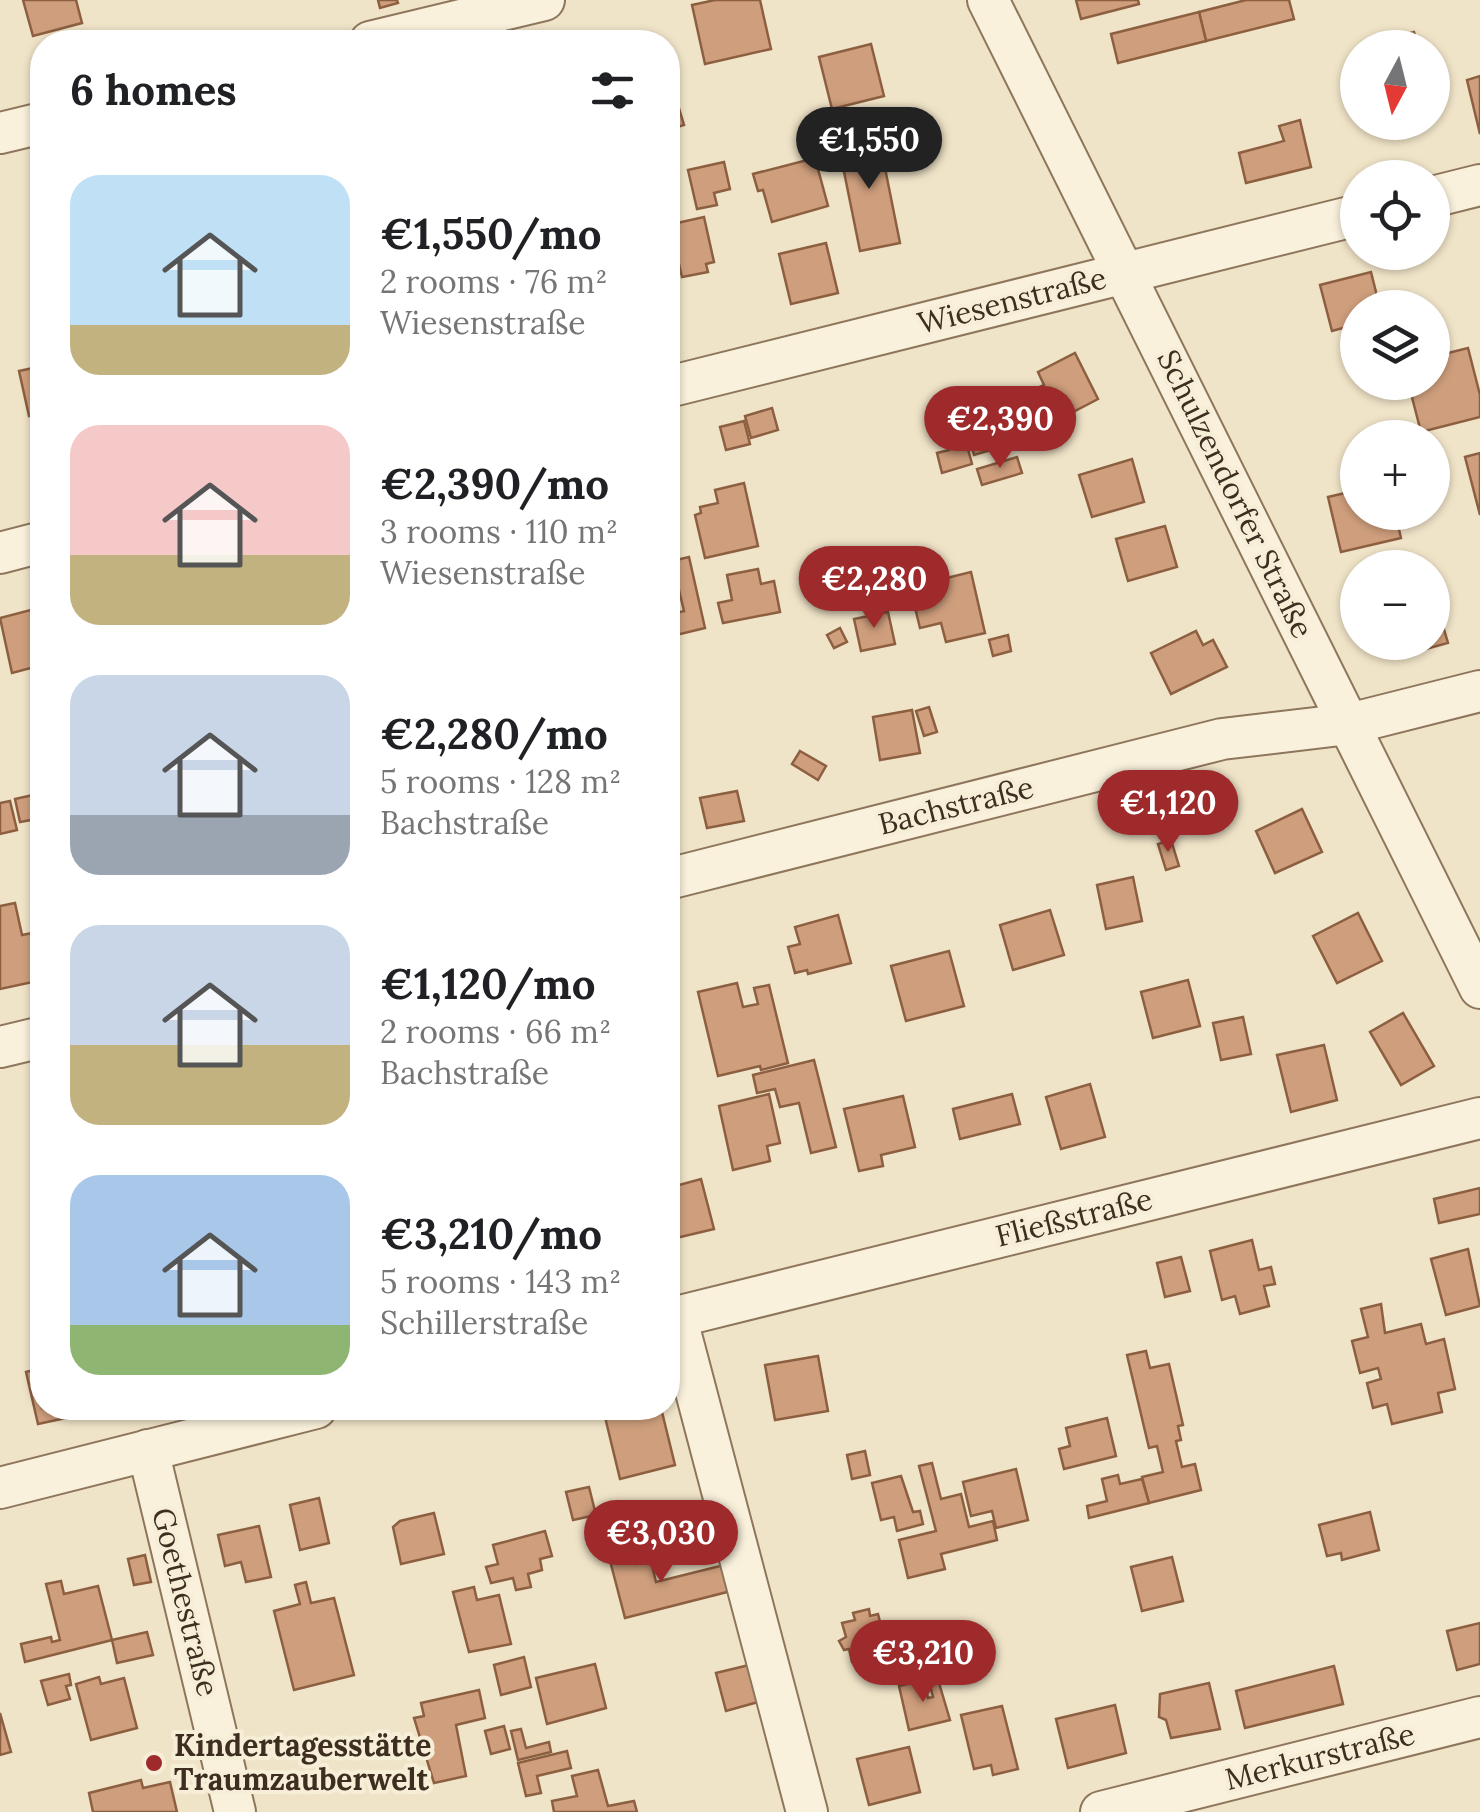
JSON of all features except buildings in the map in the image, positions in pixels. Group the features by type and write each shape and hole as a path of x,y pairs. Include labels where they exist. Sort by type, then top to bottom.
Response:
{"street":[{"path":"420,30 544,0"},
{"name":"Schulzendorfer Straße","path":"988,0 1480,988"},
{"path":"0,133 30,125"},
{"path":"1450,192 1480,185"},
{"name":"Wiesenstraße","path":"680,383 1340,220"},
{"path":"0,553 30,545"},
{"name":"Bachstraße","path":"680,876 1222,739 1349,724 1480,691"},
{"path":"0,1048 30,1040"},
{"name":"Fließstraße","path":"680,1315 1480,1118"},
{"path":"680,1346 807,1812"},
{"path":"0,1488 268,1420"},
{"name":"Goethestraße","path":"148,1450 236,1812"},
{"name":"Merkurstraße","path":"1102,1812 1480,1717"}],"place":[{"name":"Kindertagesstätte Traumzauberwelt","path":"154,1763"}]}
